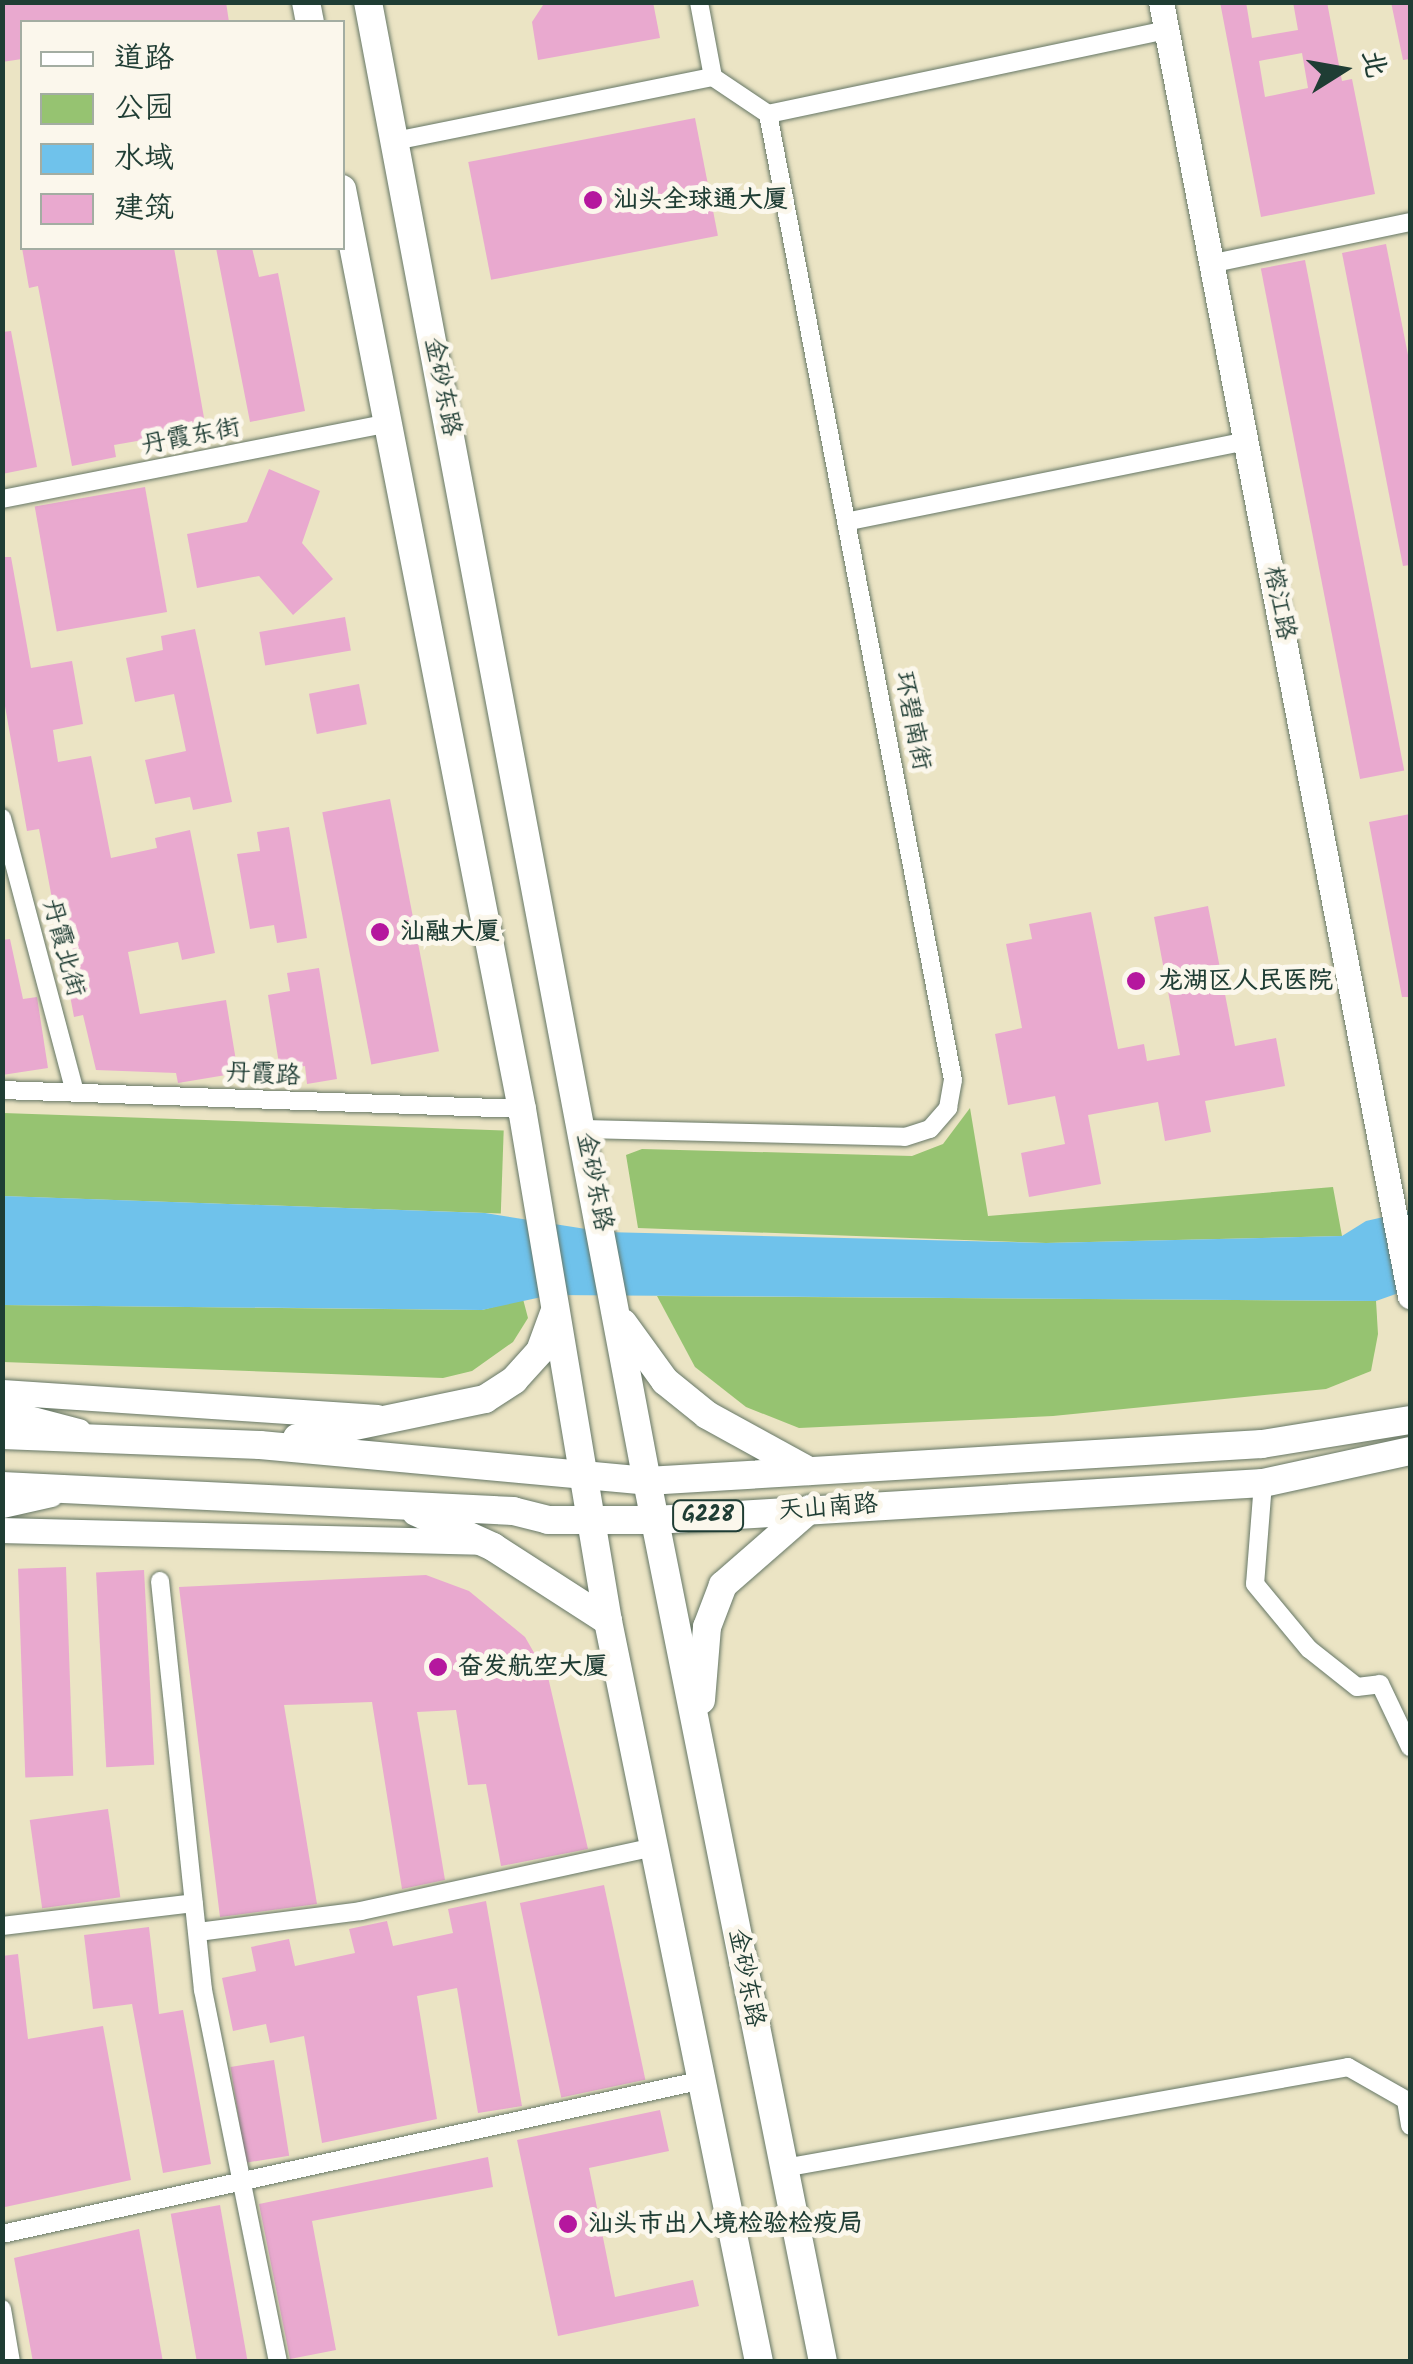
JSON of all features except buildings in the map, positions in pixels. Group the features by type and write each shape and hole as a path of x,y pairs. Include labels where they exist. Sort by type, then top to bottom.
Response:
{"main road":[{"name":"金砂东路","path":"368,2 601,1215 655,1520 822,2362"},
{"path":"345,204 522,1109 608,1621 758,2362"},
{"path":"260,1444 404,1419 485,1399 514,1380 540,1351 556,1307"},
{"path":"618,1312 665,1381 707,1416 810,1472"},
{"name":"天山南路","path":"2,1434 260,1444 584,1478 648,1481 1262,1444 1410,1420"},
{"name":"天山南路","path":"2,1486 401,1505 590,1520 655,1520 1263,1483 1410,1451"},
{"path":"401,1505 481,1542 608,1621"},
{"path":"698,1737 707,1627 723,1585 810,1509"}],"street":[{"path":"698,2 714,77 768,114 1166,30"},
{"name":"榕江路","path":"1161,2 1410,1296"},
{"path":"395,140 714,77"},
{"name":"环碧南街","path":"584,1129 906,1137 930,1129 948,1108 954,1080 850,522 768,114"},
{"path":"1214,263 1410,222"},
{"name":"丹霞东街","path":"2,499 388,424"},
{"path":"850,522 1248,441"},
{"name":"丹霞北街","path":"2,818 75,1092"},
{"name":"丹霞路","path":"2,1090 522,1109"},
{"path":"2,1392 404,1419"},
{"name":"天山南路","path":"2,1412 107,1438"},
{"path":"1263,1483 1255,1584 1309,1649 1357,1687 1380,1684 1410,1747"},
{"path":"2,1505 73,1489"},
{"path":"2,1530 481,1542"},
{"path":"160,1581 198,1932 278,2362"},
{"path":"198,1932 361,1911 652,1848"},
{"path":"2,1926 194,1903"},
{"path":"784,2168 1348,2067 1406,2100 1410,2126"},
{"path":"2,2234 703,2080"},
{"path":"2,2309 11,2362"}],"green space":[{"path":"970,1108 988,1216 1333,1187 1342,1236 1046,1243 638,1228 626,1155 642,1149 912,1156 943,1144"},
{"path":"3,1113 504,1130 501,1213 2,1196"},
{"path":"657,1296 1376,1301 1378,1334 1371,1371 1326,1389 1053,1416 799,1428 746,1407 695,1367"},
{"path":"523,1299 528,1318 513,1342 472,1371 443,1378 3,1362 2,1305 482,1310"}],"water":[{"path":"3,1196 485,1213 605,1232 1046,1243 1342,1236 1366,1221 1410,1211 1410,1289 1376,1301 551,1295 482,1310 3,1305"}],"place":[{"name":"汕头全球通大厦","path":"593,200"},
{"name":"汕融大厦","path":"380,932"},
{"name":"龙湖区人民医院","path":"1136,981"},
{"name":"奋发航空大厦","path":"438,1667"},
{"name":"汕头市出入境检验检疫局","path":"568,2224"}]}
